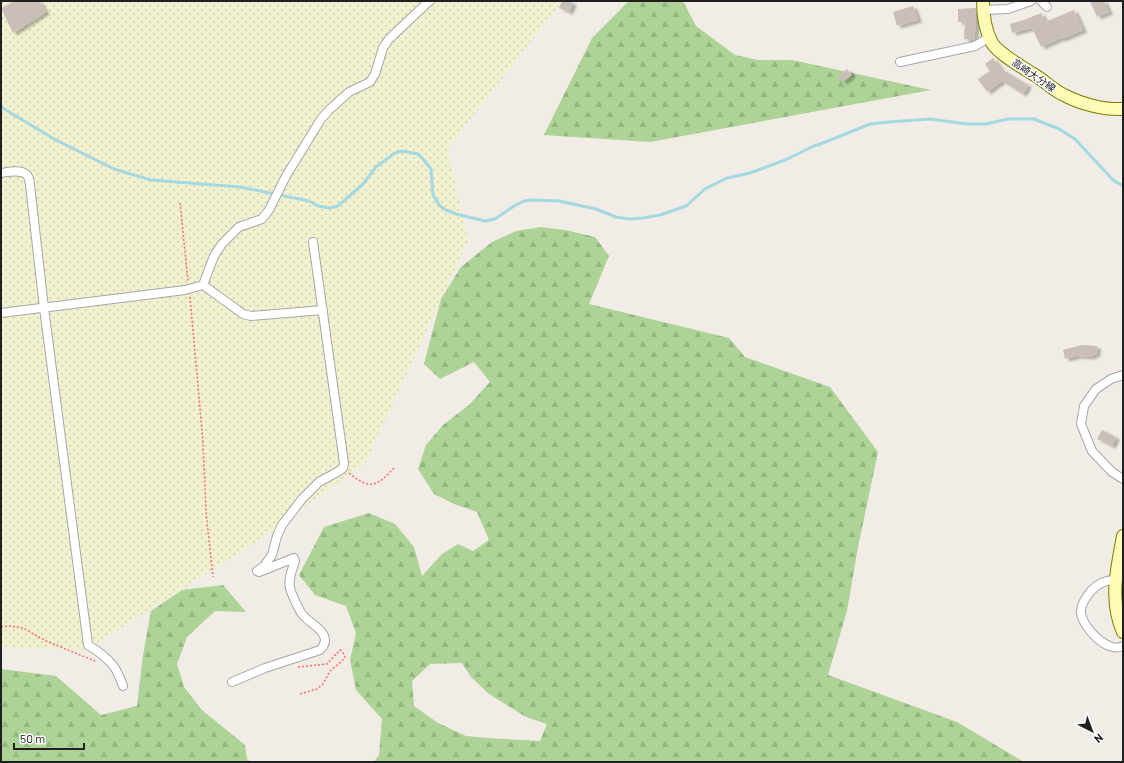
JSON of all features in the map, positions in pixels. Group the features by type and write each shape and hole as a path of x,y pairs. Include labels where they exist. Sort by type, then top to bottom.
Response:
{"main road":[{"name":"高崎大分線","path":"983,6 983,14 992,43 1003,54 1063,95 1085,104 1123,109"},
{"path":"1123,536 1116,580 1115,604 1118,620 1123,632"}],"street":[{"path":"203,285 214,256 222,244 239,227 262,219 269,210 286,176 328,110 348,92 370,82 375,74 383,48 425,4 430,1"},
{"path":"983,6 1008,9 1031,1"},
{"path":"900,62 975,46 990,37"},
{"path":"1,172 19,172 27,175 29,179 44,308 88,645 99,652 115,668 124,686"},
{"path":"232,682 266,668 320,650 324,646 325,642 320,630 302,614 290,589 290,578 295,561 294,558 258,572 257,571 264,566 272,555 277,536 282,525 302,499 320,482 340,471 343,468 344,463 314,242"},
{"path":"1,313 185,290 203,285"},
{"path":"203,285 243,314 251,316 323,310"},
{"path":"1123,375 1111,379 1096,390 1084,406 1081,424 1092,451 1112,472 1123,479"},
{"path":"1116,580 1109,580 1098,584 1083,603 1081,613 1084,623 1095,636 1112,647 1118,649 1123,646"}],"path":[{"path":"180,203 203,442 206,512 213,577"},
{"path":"344,463 349,473 357,480 366,484 376,484 386,477 395,467"},
{"path":"1,627 9,626 22,628 46,641 97,662"},
{"path":"296,667 328,664 340,650 345,657 330,671 323,684 316,689 300,694"}],"green space":[{"path":"1,1 562,1 447,149 468,241 365,463 256,542 86,650 1,647"},
{"path":"629,1 683,1 696,26 735,55 758,60 792,60 931,90 650,142 544,135 592,38"},
{"path":"541,227 565,230 595,237 609,256 589,304 729,338 745,357 830,387 878,452 858,547 847,611 828,675 957,722 1024,762 374,762 379,755 382,719 356,690 350,660 356,633 346,606 315,595 299,575 324,527 369,513 395,524 414,547 422,576 442,554 458,544 473,551 489,540 477,512 454,504 434,494 418,469 426,445 443,425 469,405 490,382 474,362 440,379 424,364 441,299 461,267 492,242 516,231","holes":["462,663 471,677 489,694 526,717 547,724 540,741 466,736 438,723 414,706 412,681 430,664"]},
{"path":"223,585 246,612 215,611 187,637 177,664 184,687 202,710 245,745 247,759 251,762 1,762 1,669 56,676 101,715 137,706 143,655 151,611 182,590"}],"building":[{"path":"15,1 39,1 46,12 13,33 1,8"},
{"path":"562,1 569,1 573,3 569,12 559,8"},
{"path":"1090,1 1104,1 1109,12 1097,17"},
{"path":"913,6 918,20 897,26 893,12"},
{"path":"976,8 974,40 964,39 965,22 958,22 958,9"},
{"path":"1074,10 1083,30 1041,47 1032,28 1012,33 1010,24 1041,13 1045,22"},
{"path":"993,58 1001,69 1028,85 1023,94 1002,81 987,92 978,79 990,71 985,64"},
{"path":"847,69 852,75 843,82 838,76"},
{"path":"1082,345 1097,346 1096,355 1094,354 1092,357 1077,356 1065,359 1063,350"},
{"path":"1102,430 1116,437 1112,446 1097,439"}],"waterway":[{"path":"1,107 54,139 114,169 151,180 240,187 309,201 318,206 330,208 338,206 363,184 376,167 395,153 402,151 418,154 431,169 433,195 440,206 456,214 485,221 495,219 524,201 532,200 559,201 596,209 616,217 629,219 660,215 686,206 705,189 727,178 750,173 785,160 816,145 870,124 930,119 967,124 986,124 1008,119 1034,119 1059,129 1075,139 1113,180 1123,186"}]}
